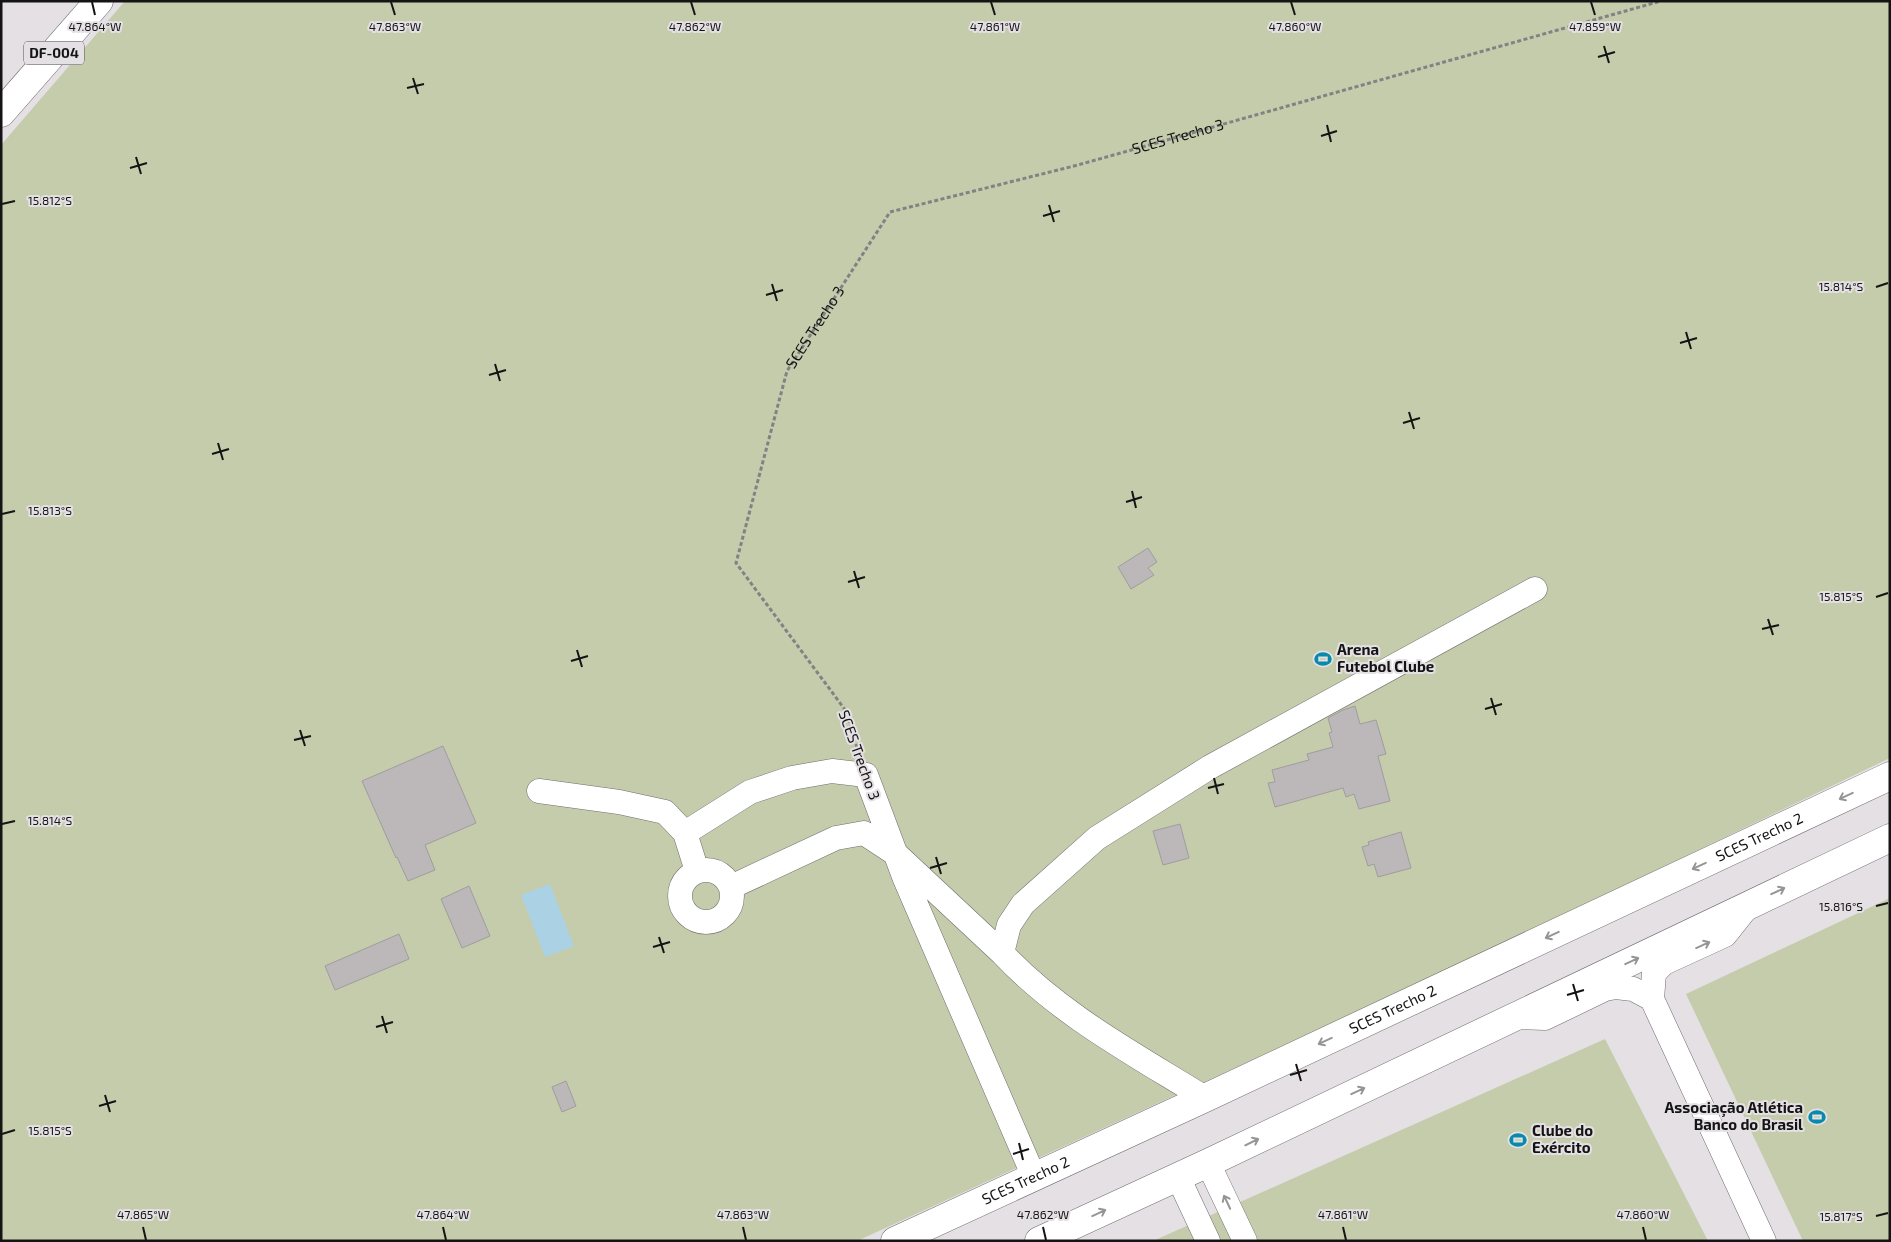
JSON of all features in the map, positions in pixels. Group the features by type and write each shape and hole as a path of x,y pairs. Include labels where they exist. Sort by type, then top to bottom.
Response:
{"main road":[{"name":"DF-004","path":"1,113 99,1"},
{"name":"SCES Trecho 2","path":"894,1241 1205,1098 1890,776"},
{"path":"1039,1241 1208,1163 1890,838"}],"lane":[{"path":"1002,953 1009,925 1023,904 1097,838 1165,794 1251,744 1535,588"},
{"path":"684,833 750,792 792,778 832,771 866,775"},
{"name":"SCES Trecho 3","path":"866,775 909,888 1034,1177"},
{"path":"539,791 619,802 665,812 684,833 697,871"},
{"path":"731,887 836,838 864,833 896,854 1017,969 1050,997 1091,1028 1205,1098"},
{"path":"697,871 717,872 725,878 731,887 730,907 724,915 715,920 705,922 695,920 687,914 681,905 682,885 688,877 697,871"},
{"path":"1749,905 1725,935 1664,962 1654,973 1652,999 1764,1241"},
{"path":"1514,1017 1545,1018 1605,989 1616,986 1633,989 1652,999"},
{"path":"1208,1163 1245,1241"},
{"path":"1178,1177 1208,1241"}],"path":[{"name":"SCES Trecho 3","path":"866,775 846,711 736,563 787,371 890,212 1088,162 1661,1"}],"green space":[{"path":"125,1 1890,1 1890,758 1457,966 857,1241 1,1241 1,145"},
{"name":"Associação Atlética Banco do Brasil","path":"1890,898 1890,1241 1803,1241 1686,994"},
{"name":"Clube do Exército","path":"1605,1039 1708,1241 1153,1241"}],"water":[{"path":"550,884 574,946 545,957 521,895"}],"building":[{"path":"1148,548 1157,562 1148,568 1154,575 1131,589 1118,567"},
{"path":"1355,706 1360,724 1376,720 1386,754 1378,756 1390,801 1359,809 1354,794 1346,797 1343,788 1275,807 1268,783 1275,782 1272,770 1309,760 1307,754 1333,747 1329,733 1332,732 1328,718"},
{"path":"443,746 476,823 425,845 435,870 408,881 362,781"},
{"path":"1180,824 1189,858 1163,865 1153,831"},
{"path":"1401,832 1411,868 1378,877 1374,864 1368,866 1362,847 1369,845 1368,842"},
{"path":"469,886 490,936 462,948 441,899"},
{"path":"399,934 409,959 335,990 325,966"},
{"path":"566,1081 576,1106 562,1112 552,1087"}],"place":[{"name":"Arena Futebol Clube","path":"1323,659"},
{"name":"Associação Atlética Banco do Brasil","path":"1817,1117"},
{"name":"Clube do Exército","path":"1518,1140"}]}
